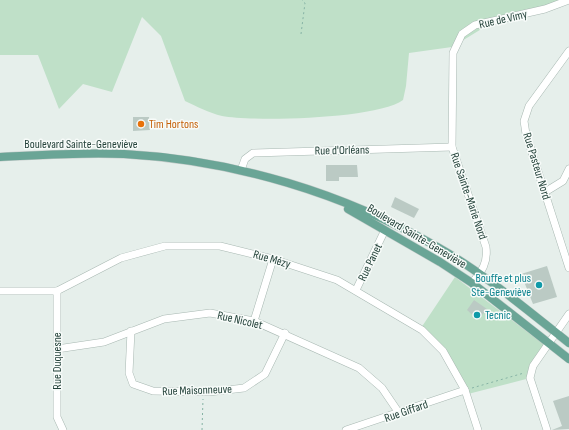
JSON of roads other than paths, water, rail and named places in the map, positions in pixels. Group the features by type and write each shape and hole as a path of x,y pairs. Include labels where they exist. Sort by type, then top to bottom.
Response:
{"main road":[{"name":"Boulevard Sainte-Geneviève","path":"0,156 125,154 193,161 241,170 325,196 380,216 440,248 480,274 569,343"},
{"name":"Boulevard Sainte-Geneviève","path":"325,196 387,230 472,283 569,359"}],"street":[{"name":"Rue de Vimy","path":"462,34 475,24 545,9 569,0"},
{"name":"Rue Sainte-Marie Nord","path":"462,34 453,53 452,148 486,247 488,258 480,274 472,283"},
{"name":"Rue Pasteur Nord","path":"569,51 529,106 524,121 526,134 569,268"},
{"name":"Rue d'Orléans","path":"241,170 245,159 253,153 452,148"},
{"path":"545,192 563,181 569,169"},
{"name":"Rue Panet","path":"356,290 383,234"},
{"name":"Rue Mézy","path":"0,291 57,291 121,258 165,246 220,246 273,259 337,280 422,330 442,351 465,390 478,430"},
{"path":"254,321 273,259"},
{"name":"Rue Duquesne","path":"57,291 57,416 63,430"},
{"name":"Rue Nicolet","path":"56,349 104,342 164,319 210,313 254,321 285,333 359,368 382,388 399,413"},
{"path":"547,430 530,378 533,366 555,332 569,314"},
{"name":"Rue Maisonneuve","path":"131,332 129,373 133,384 153,391 203,392 244,388 265,374 285,333"},
{"name":"Rue Giffard","path":"346,430 465,390"}],"place":[{"name":"Tim Hortons","path":"141,124"},
{"name":"Bouffe et plus Ste-Geneviève","path":"539,285"},
{"name":"Tecnic","path":"477,315"}]}
